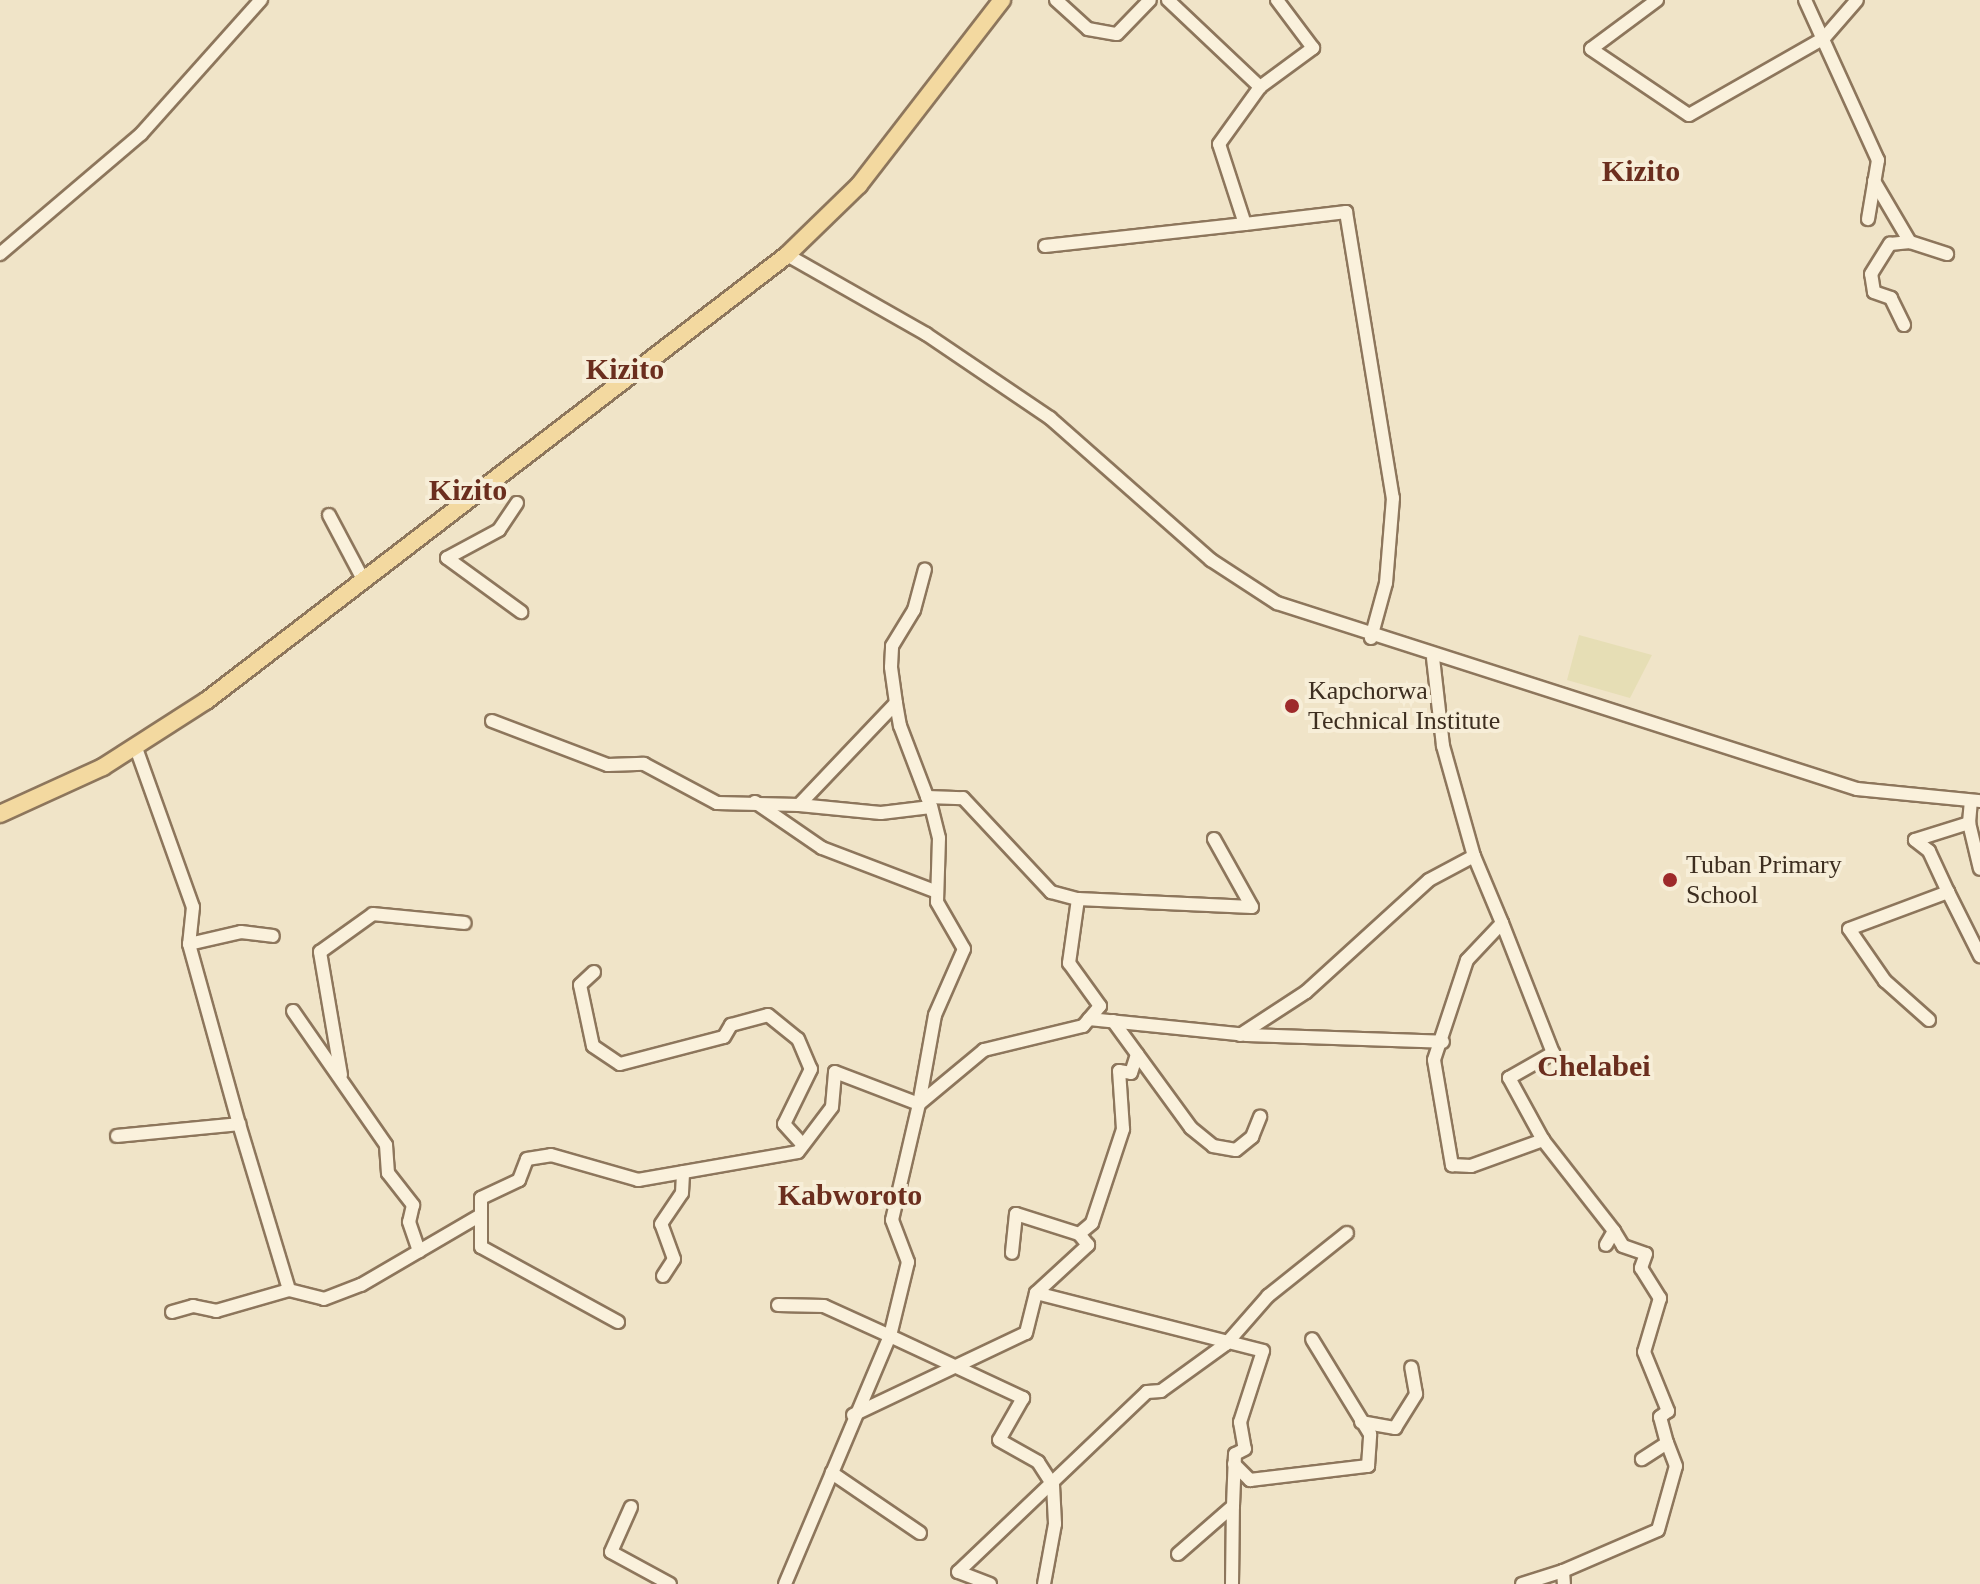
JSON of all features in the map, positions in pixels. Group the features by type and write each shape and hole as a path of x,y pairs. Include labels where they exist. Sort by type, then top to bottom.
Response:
{"main road":[{"path":"0,814 136,748 364,581 787,255 859,185 1002,0"}],"street":[{"path":"0,254 141,134 261,0"},
{"path":"1056,0 1088,29 1117,34 1150,0"},
{"path":"1168,0 1260,87"},
{"path":"1245,224 1219,144 1260,87 1313,48 1277,0"},
{"path":"1657,0 1591,49 1689,115 1824,38 1857,0"},
{"path":"1805,0 1878,160 1868,219"},
{"path":"1874,181 1910,242"},
{"path":"1045,246 1346,212 1393,498 1386,583 1371,638"},
{"path":"1904,325 1891,298 1874,292 1871,274 1890,244 1910,242 1947,254"},
{"path":"787,255 926,334 1050,418 1236,579 1277,603 1433,658 1857,789 1976,801 1969,823 1980,869"},
{"path":"517,503 499,530 447,558 521,612"},
{"path":"329,515 364,581"},
{"path":"785,1584 853,1415 890,1336 908,1262 892,1220 919,1104 935,1015 964,949 937,892 929,802 896,703 892,646 914,610 925,569"},
{"path":"1433,658 1443,746 1474,856 1553,1053 1509,1078 1543,1140 1623,1246 1646,1254 1641,1268 1660,1298 1644,1352 1668,1411 1660,1417 1676,1466 1658,1530 1564,1578 1522,1584"},
{"path":"799,805 896,703"},
{"path":"492,721 608,765 644,764 717,803 752,800 881,813 963,798 1051,892 1078,899 1252,907 1214,839"},
{"path":"136,748 193,907 189,944 289,1290"},
{"path":"752,800 822,848 937,892"},
{"path":"1969,823 1915,840 1929,851 1980,956"},
{"path":"1240,1035 1306,992 1429,880 1474,856"},
{"path":"1929,1020 1885,981 1849,929 1948,892"},
{"path":"1078,899 1069,963 1100,1006 1089,1019"},
{"path":"341,1075 320,952 373,914 465,923"},
{"path":"1502,923 1467,960 1443,1042 1434,1060 1452,1165 1471,1166 1543,1140"},
{"path":"189,944 241,932 273,936"},
{"path":"594,972 580,985 593,1046 620,1064 724,1037 731,1025 768,1015 798,1039 811,1069 784,1124 803,1145"},
{"path":"293,1011 341,1075 386,1145 388,1173 413,1205 409,1222 419,1251"},
{"path":"919,1104 984,1050 1007,1050 1089,1019 1240,1035 1443,1042"},
{"path":"1113,1021 1191,1128 1213,1146 1236,1150 1252,1137 1260,1117"},
{"path":"1079,1234 1092,1223 1123,1129 1119,1071 1131,1073 1137,1054"},
{"path":"618,1322 481,1247 481,1198 519,1180 527,1159 551,1155 638,1180 803,1145 832,1107 835,1072 919,1104"},
{"path":"117,1136 239,1124"},
{"path":"663,1276 674,1259 661,1224 682,1193 683,1172"},
{"path":"853,1415 1026,1333 1036,1293 1088,1245 1079,1234 1016,1214 1012,1253"},
{"path":"172,1312 193,1306 216,1311 289,1290 324,1299 419,1251 481,1215"},
{"path":"1606,1245 1614,1231"},
{"path":"990,1584 958,1572 1053,1485 1147,1392 1161,1391 1229,1342 1268,1296 1347,1233"},
{"path":"1036,1293 1263,1351 1240,1422 1245,1449 1234,1464 1232,1584"},
{"path":"778,1305 824,1306 1023,1398 999,1440 1038,1462 1053,1485 1044,1584"},
{"path":"1234,1464 1250,1480 1368,1466 1370,1434 1312,1339"},
{"path":"1361,1422 1395,1428 1416,1394 1411,1367"},
{"path":"1642,1459 1667,1443"},
{"path":"832,1473 920,1533"},
{"path":"1178,1554 1233,1506"},
{"path":"631,1507 611,1552 670,1584"}],"shaded area":[{"path":"1579,635 1652,655 1630,698 1567,680"}],"place":[{"name":"Kapchorwa Technical Institute","path":"1292,706"},
{"name":"Tuban Primary School","path":"1670,880"}],"district":[{"name":"Kizito","path":"1641,171"},
{"name":"Kizito","path":"625,369"},
{"name":"Kizito","path":"468,490"},
{"name":"Chelabei","path":"1594,1066"},
{"name":"Kabworoto","path":"850,1195"}]}
